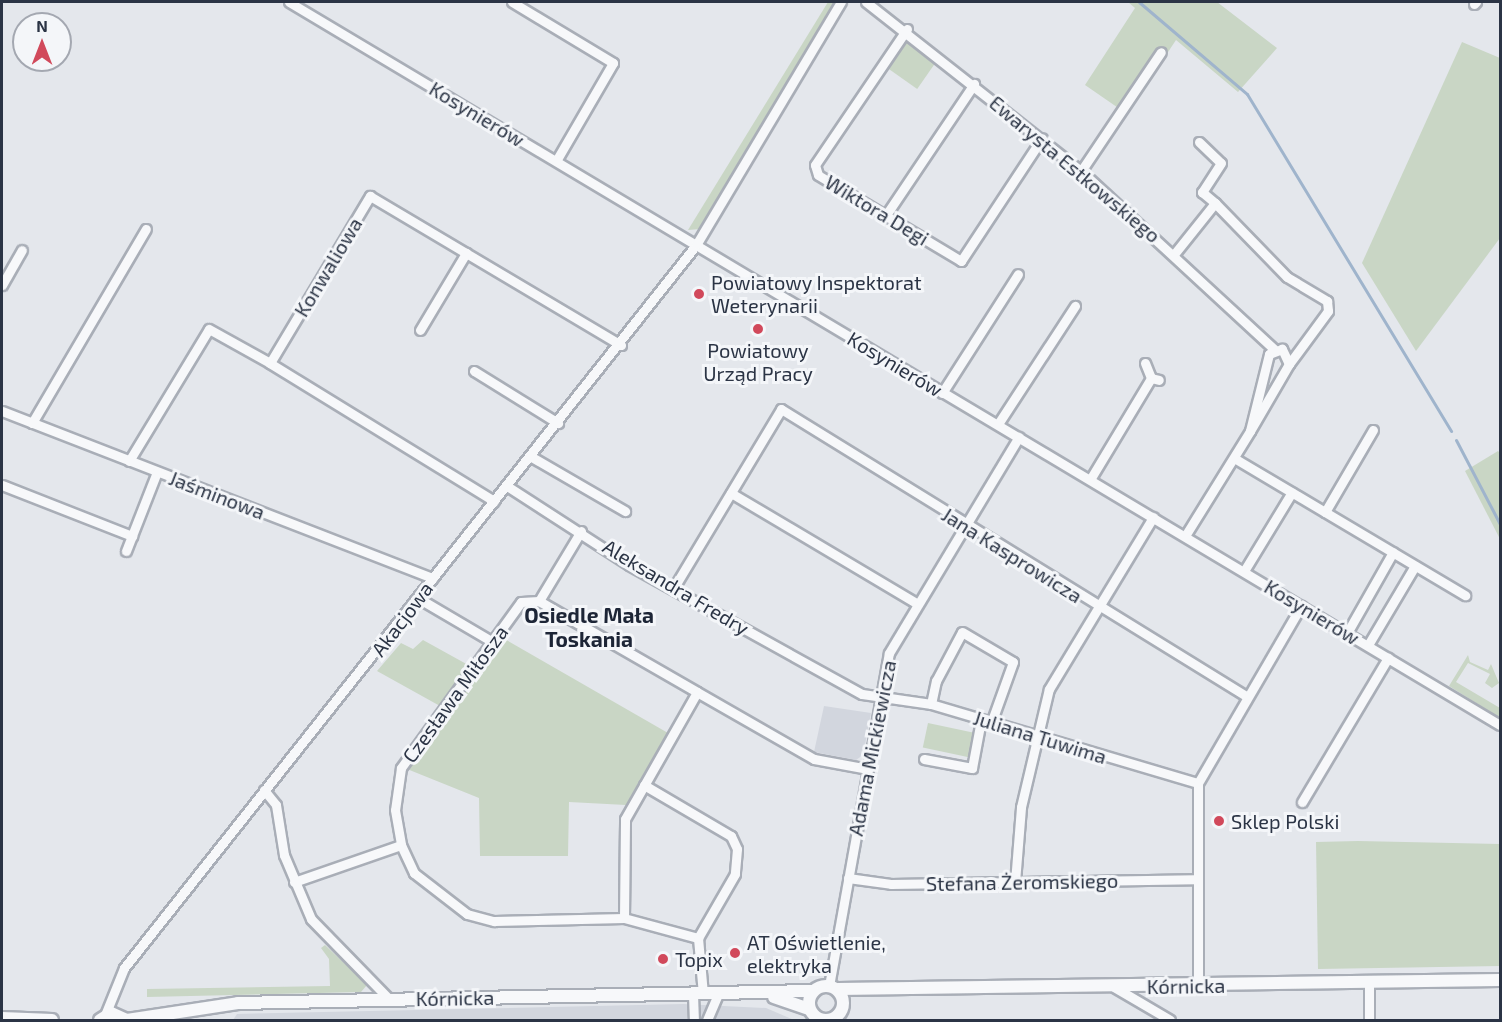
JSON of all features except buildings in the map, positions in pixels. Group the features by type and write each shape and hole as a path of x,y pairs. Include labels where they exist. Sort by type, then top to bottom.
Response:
{"street":[{"name":"Kosynierów","path":"289,2 942,393 1091,478 1500,725"},
{"path":"512,2 614,63 556,161"},
{"name":"Akacjowa","path":"115,1018 110,995 124,968 494,501 621,345 696,245 841,2"},
{"name":"Ewarysta Estkowskiego","path":"866,2 907,29 1081,171 1175,253 1274,349 1287,354 1289,364"},
{"name":"Wiktora Degi","path":"907,29 816,165 818,175 961,261 1042,138"},
{"path":"1081,171 1161,52"},
{"path":"886,215 974,84"},
{"path":"1185,536 1289,364 1328,311 1327,301 1287,277 1202,192 1221,163 1199,142"},
{"name":"Konwaliowa","path":"270,363 370,196 621,345"},
{"path":"1175,253 1215,203"},
{"path":"32,423 146,229"},
{"path":"2,285 22,250"},
{"path":"420,330 466,253"},
{"path":"942,393 1018,274"},
{"path":"998,424 1075,306"},
{"path":"129,461 209,329 270,363 494,501"},
{"path":"1250,431 1264,369 1274,349"},
{"path":"1091,478 1155,379 1145,363"},
{"path":"474,371 558,423"},
{"name":"Jana Kasprowicza","path":"730,493 781,409 965,527 1246,696"},
{"name":"Jaśminowa","path":"2,411 433,578"},
{"path":"1325,512 1373,430"},
{"name":"Adama Mickiewicza","path":"834,987 848,878 889,653 1019,437"},
{"path":"530,456 625,511"},
{"path":"1234,458 1464,596"},
{"path":"126,551 157,472"},
{"path":"2,485 132,536"},
{"name":"Aleksandra Fredry","path":"507,486 673,589 862,694 881,696"},
{"path":"1244,571 1292,492"},
{"path":"673,589 730,493 918,604"},
{"path":"1015,882 1035,737 1049,689 1153,517"},
{"path":"581,531 539,601 814,759 868,769"},
{"path":"1347,633 1392,552"},
{"path":"1368,645 1415,566"},
{"path":"418,598 493,642"},
{"name":"Czesława Miłosza","path":"539,601 522,602 401,768 395,810 401,845 414,873 467,914 494,921 624,918 698,938"},
{"path":"1198,986 1196,879 1198,783 1246,696 1301,606"},
{"path":"924,759 972,768 986,721 1013,662 962,632 936,681 931,704"},
{"path":"1302,802 1388,658"},
{"path":"624,918 623,832 644,785 697,692"},
{"name":"Juliana Tuwima","path":"881,696 931,704 1035,737 1198,783"},
{"path":"644,785 731,836 737,849 735,874 698,938 698,994 694,1020"},
{"path":"264,790 276,805 294,882 311,919 390,1000"},
{"path":"294,882 401,845"},
{"name":"Stefana Żeromskiego","path":"848,878 891,884 1196,879"},
{"name":"Kórnicka","path":"115,1018 148,1020 238,1003 765,994 813,991 834,987 872,990 1500,980"},
{"path":"1369,982 1369,1020"},
{"path":"833,1019 844,1003 834,987"},
{"path":"1114,987 1170,1020"},
{"path":"1144,987 1145,1005"},
{"name":"Kórnicka","path":"844,1003 872,990"},
{"path":"809,1009 813,991"},
{"path":"707,1020 718,994"},
{"name":"Kórnicka","path":"765,994 833,1019"},
{"path":"2,1018 52,1020"}],"shaded area":[{"path":"824,706 871,713 863,755 856,760 814,752"},
{"path":"683,1004 766,1008 794,1020 233,1020 237,1014"}],"green space":[{"path":"828,2 834,2 700,229 688,230"},
{"path":"1128,2 1217,2 1277,48 1238,92 1176,40 1127,114 1085,85 1135,8"},
{"path":"908,41 937,61 917,89 888,69"},
{"path":"1462,42 1500,58 1500,238 1416,351 1362,263"},
{"path":"1498,451 1500,453 1500,539 1465,471"},
{"path":"503,638 668,733 626,805 569,802 568,856 480,856 479,798 407,769"},
{"path":"423,640 470,666 440,706 377,671 401,643 413,649"},
{"path":"1468,655 1470,662 1488,670 1491,664 1499,683 1492,688 1485,683 1490,674 1468,663 1456,682 1500,708 1500,718 1449,686"},
{"path":"928,723 974,733 969,757 923,747"},
{"path":"1316,842 1500,844 1500,966 1318,969"},
{"path":"325,945 367,985 361,992 147,997 147,989 330,986 329,959 321,948"}],"waterway":[{"path":"1139,2 1247,94 1451,431"},
{"path":"1456,440 1500,524"}],"place":[{"name":"Powiatowy Inspektorat Weterynarii","path":"699,294"},
{"name":"Powiatowy Urząd Pracy","path":"758,329"},
{"name":"Sklep Polski","path":"1219,821"},
{"name":"AT Oświetlenie, elektryka","path":"735,953"},
{"name":"Topix","path":"663,959"}],"district":[{"name":"Osiedle Mała Toskania","path":"589,627"}]}
